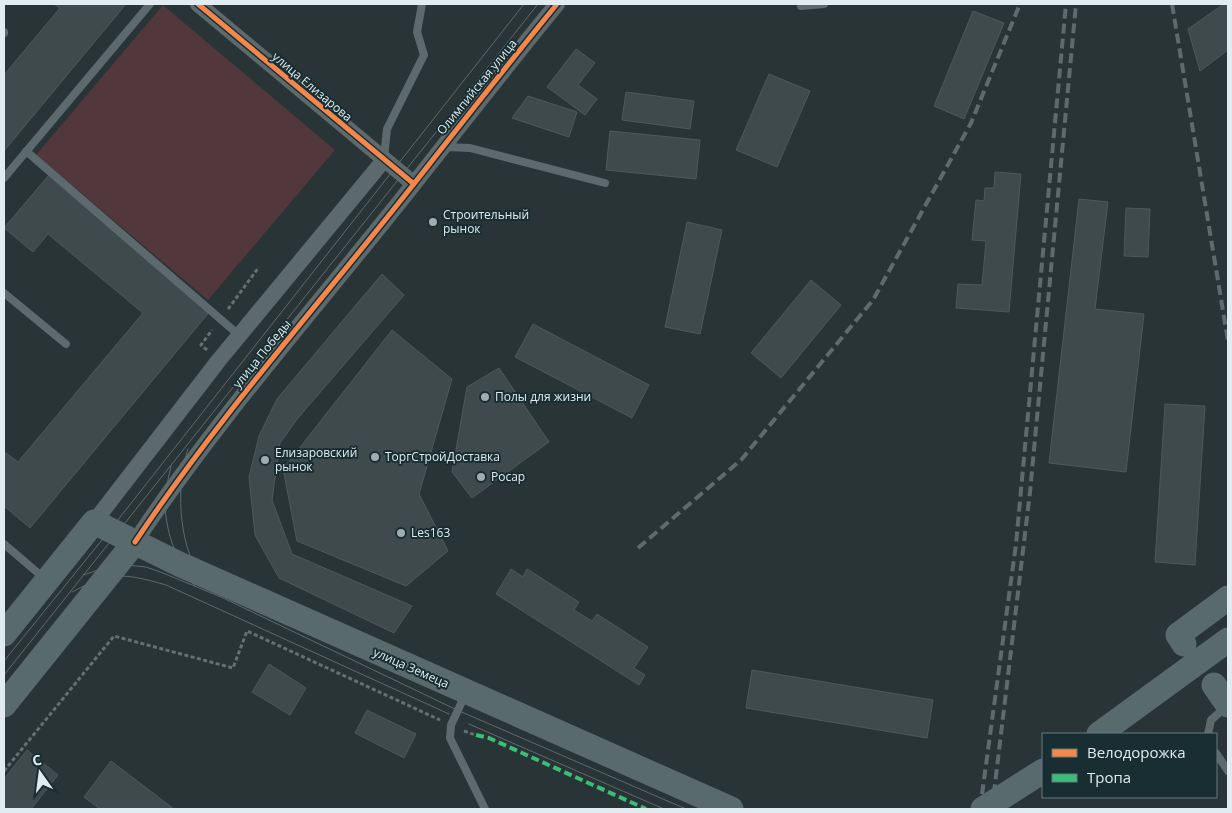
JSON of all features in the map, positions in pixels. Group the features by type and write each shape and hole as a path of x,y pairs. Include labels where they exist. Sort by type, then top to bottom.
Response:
{"main road":[{"name":"улица Земеца","path":"94,522 466,692 731,809"},
{"path":"4,634 94,522"},
{"name":"улица Победы","path":"4,705 135,542"},
{"path":"1184,644 1178,636 1228,598"},
{"path":"1100,733 1228,640"},
{"path":"983,809 1042,771"}],"street":[{"name":"улица Елизарова","path":"198,4 414,184"},
{"name":"Олимпийская улица","path":"414,184 441,147 557,4"},
{"path":"94,522 240,336 384,160"},
{"name":"улица Победы","path":"135,542 182,473 248,387 414,184"}],"lane":[{"path":"4,178 150,4"},
{"path":"384,160 387,130 424,55 417,32 422,4"},
{"path":"801,6 824,4"},
{"path":"441,147 470,148 605,183"},
{"path":"26,151 240,336"},
{"path":"4,293 66,344"},
{"path":"4,544 46,581"},
{"path":"466,692 451,725 450,738 484,809"},
{"path":"1208,733 1211,720 1224,698"},
{"path":"1217,754 1228,771"}],"path":[{"path":"4,771 114,636 233,668 247,631 476,736"}],"shaded area":[{"path":"163,5 335,150 208,300 36,155"}],"building":[{"path":"54,4 126,4 4,151 4,75 60,8"},
{"path":"1224,4 1228,4 1228,50 1200,71 1188,29"},
{"path":"973,11 1004,23 964,119 934,106"},
{"path":"576,49 595,63 578,85 597,99 585,115 547,87"},
{"path":"769,74 810,91 777,167 736,150"},
{"path":"626,92 694,101 690,129 622,120"},
{"path":"528,96 577,112 569,137 512,118"},
{"path":"610,131 700,140 696,179 606,170"},
{"path":"995,172 1021,174 1009,312 956,308 958,284 982,285 986,241 972,240 976,200 984,201 985,188 994,188"},
{"path":"49,175 211,310 30,528 4,506 4,456 6,453 18,462 143,313 48,234 33,252 4,228"},
{"path":"1079,199 1108,202 1095,309 1144,314 1126,472 1049,463"},
{"path":"1126,208 1150,209 1148,257 1124,256"},
{"path":"687,222 722,230 700,334 665,327"},
{"name":"Елизаровский рынок","path":"382,274 404,295 298,418 280,443 272,500 292,554 412,606 394,633 279,578 255,535 249,477 259,436 277,399"},
{"path":"811,280 841,305 781,378 751,353"},
{"path":"533,324 649,385 632,418 515,357"},
{"path":"392,330 452,379 419,494 448,551 406,586 297,541 283,469"},
{"path":"499,368 549,442 472,498 452,472 467,387"},
{"path":"1165,404 1205,406 1195,565 1155,562"},
{"path":"511,569 523,577 527,569 579,602 574,610 592,621 597,614 648,647 634,668 645,675 639,685 496,594"},
{"path":"269,664 306,688 290,715 252,692"},
{"path":"752,670 933,700 927,738 746,708"},
{"path":"367,710 416,734 404,758 355,733"},
{"path":"27,750 58,775 31,809 4,809 4,779"},
{"path":"111,761 174,809 100,809 84,797"}],"tram line":[{"path":"4,661 110,530 524,4"},
{"path":"4,675 538,4"},
{"path":"188,449 182,478 181,512 183,529 192,560 201,576 217,593"},
{"path":"171,466 165,497 169,533 182,566 195,586"},
{"path":"83,575 117,564 146,567 163,573 221,597 457,710 686,809"},
{"path":"72,592 97,580 118,576 139,578 166,585 449,714"},
{"path":"469,724 664,809"}],"railway":[{"path":"638,548 741,460 873,300 971,123 1020,4"},
{"path":"980,809 1016,544 1066,4"},
{"path":"992,809 1030,492 1076,4"},
{"path":"1172,4 1228,341"}],"marked path":[{"path":"476,735 489,738 646,809"}],"cycle path":[{"path":"198,4 414,184"},
{"path":"135,542 167,495 235,405 557,4"}],"place":[{"name":"Строительный рынок","path":"433,222"},
{"name":"Полы для жизни","path":"485,397"},
{"name":"ТоргСтройДоставка","path":"375,457"},
{"name":"Елизаровский рынок","path":"265,460"},
{"name":"Росар","path":"481,477"},
{"name":"Les163","path":"401,533"}]}
